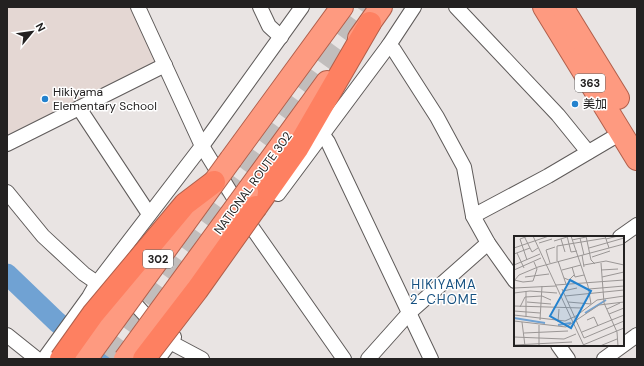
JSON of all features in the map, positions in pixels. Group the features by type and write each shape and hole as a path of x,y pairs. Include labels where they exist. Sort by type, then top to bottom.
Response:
{"highway":[{"name":"302","path":"86,359 342,7"},
{"name":"363","path":"544,7 629,131"},
{"name":"363","path":"562,7 629,131 637,159"},
{"path":"154,359 166,339 229,258 242,238 251,199 297,149 376,15"},
{"path":"52,356 93,314 185,204 214,182"},
{"name":"NATIONAL ROUTE 302","path":"125,359 251,199"}],"street":[{"path":"138,7 202,146 253,229 344,359"},
{"path":"260,7 269,26 281,37"},
{"path":"52,356 97,282 202,146 302,7"},
{"path":"166,339 253,229 389,45 414,7"},
{"path":"456,7 558,115 588,152"},
{"path":"389,45 394,50 437,118 464,167 473,216 488,243 514,280"},
{"path":"7,144 165,65"},
{"path":"79,108 149,214"},
{"path":"473,216 629,131"},
{"path":"323,135 328,142 432,359"},
{"path":"7,192 42,236 84,274 136,305 166,339 202,359"},
{"path":"621,236 637,225"},
{"path":"368,359 410,312 488,243"},
{"path":"624,344 637,335"},
{"path":"7,336 37,359"},
{"path":"559,346 568,359"},
{"path":"604,359 622,346"}],"shaded area":[{"name":"Hikiyama Elementary School","path":"7,7 131,7 157,62 7,135"}],"waterway":[{"path":"7,274 57,322 104,359"}],"tunnel":[{"path":"111,359 366,7"}],"place":[{"name":"Hikiyama Elementary School","path":"45,99"},
{"name":"美加","path":"575,104"}],"district":[{"name":"HIKIYAMA 2-CHOME","path":"444,292"}]}
